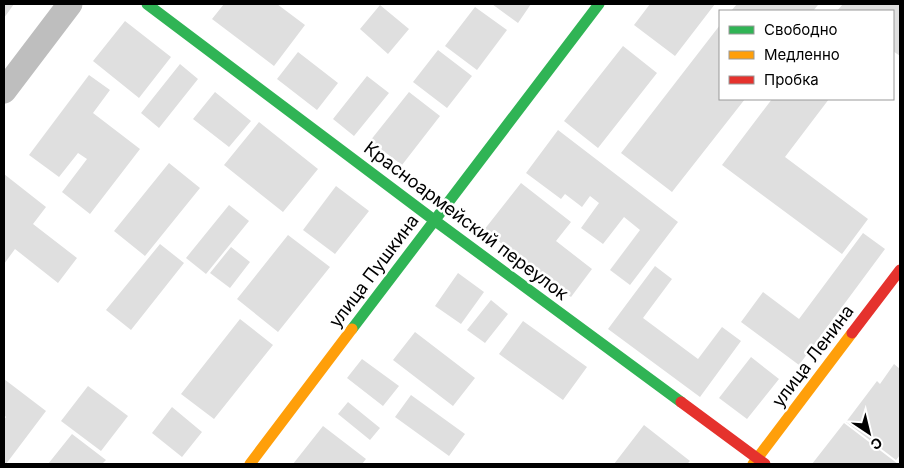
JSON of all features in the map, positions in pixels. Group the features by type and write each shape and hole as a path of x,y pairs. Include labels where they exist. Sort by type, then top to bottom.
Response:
{"street":[{"path":"4,91 70,4"},
{"name":"Красноармейский переулок","path":"148,4 759,462"},
{"name":"улица Пушкина","path":"250,464 600,4"},
{"name":"улица Ленина","path":"759,462 900,270"}],"building":[{"path":"4,4 14,4 4,18"},
{"path":"224,4 277,4 305,25 274,66 212,19"},
{"path":"492,4 531,4 518,23"},
{"path":"650,4 715,4 675,56 634,25"},
{"path":"737,4 818,5 814,10 732,10"},
{"path":"843,4 900,4 900,56 894,52 894,10 838,10"},
{"path":"380,5 409,29 388,54 360,29"},
{"path":"475,7 507,30 477,70 445,46"},
{"path":"125,21 171,57 139,98 93,61"},
{"path":"719,26 719,100 744,100 672,192 621,153"},
{"path":"623,46 657,73 598,148 564,121"},
{"path":"438,50 472,76 447,108 413,82"},
{"path":"298,52 338,83 317,110 277,79"},
{"path":"180,64 198,79 159,128 141,113"},
{"path":"89,75 110,90 93,113 140,149 90,214 62,192 87,159 78,153 59,177 29,155"},
{"path":"367,76 389,93 354,136 333,119"},
{"path":"215,92 251,121 229,147 193,119"},
{"path":"409,92 440,116 402,165 370,141"},
{"path":"771,100 828,100 785,157 868,219 842,254 722,165"},
{"path":"259,122 318,169 283,212 224,165"},
{"path":"558,130 678,222 630,285 610,270 640,230 624,217 603,244 581,228 599,203 590,196 582,207 565,194 561,199 526,173"},
{"path":"169,163 200,188 145,256 114,231"},
{"path":"4,174 46,207 33,224 77,258 58,283 15,249 4,264"},
{"path":"521,183 571,222 556,241 592,269 571,297 484,230"},
{"path":"336,186 369,211 335,254 303,230"},
{"path":"229,205 249,221 206,274 186,258"},
{"path":"863,233 885,249 799,365 741,322 763,292 799,319"},
{"path":"288,235 330,267 278,332 237,299"},
{"path":"160,244 184,263 131,330 106,310"},
{"path":"231,247 250,262 230,288 210,273"},
{"path":"655,266 672,279 643,318 698,359 722,327 741,341 700,397 608,329"},
{"path":"458,273 484,292 461,324 435,306"},
{"path":"491,300 508,314 485,343 467,330"},
{"path":"240,319 273,345 214,419 181,394"},
{"path":"523,321 587,367 563,400 499,354"},
{"path":"415,332 475,378 453,406 393,360"},
{"path":"751,357 779,379 747,419 719,398"},
{"path":"362,359 399,386 383,406 347,378"},
{"path":"894,364 900,369 900,455 896,460 846,422 877,381 880,384"},
{"path":"4,379 46,411 6,464 4,464 4,420 6,417 4,415"},
{"path":"88,386 128,416 101,451 61,421"},
{"path":"411,395 465,434 449,456 395,417"},
{"path":"348,402 380,428 370,440 338,414"},
{"path":"172,407 202,432 182,457 152,433"},
{"path":"844,423 898,464 812,464"},
{"path":"644,425 690,461 687,464 614,464"},
{"path":"323,426 366,459 362,464 293,464"},
{"path":"72,434 106,460 102,464 48,464"}],"traffic: fast":[{"path":"147,4 434,220 681,402"},
{"path":"352,329 599,4"}],"traffic: slow":[{"path":"250,464 352,329"},
{"path":"753,464 852,333"}],"traffic: jam":[{"path":"852,333 900,270"},
{"path":"681,402 765,464"}]}
